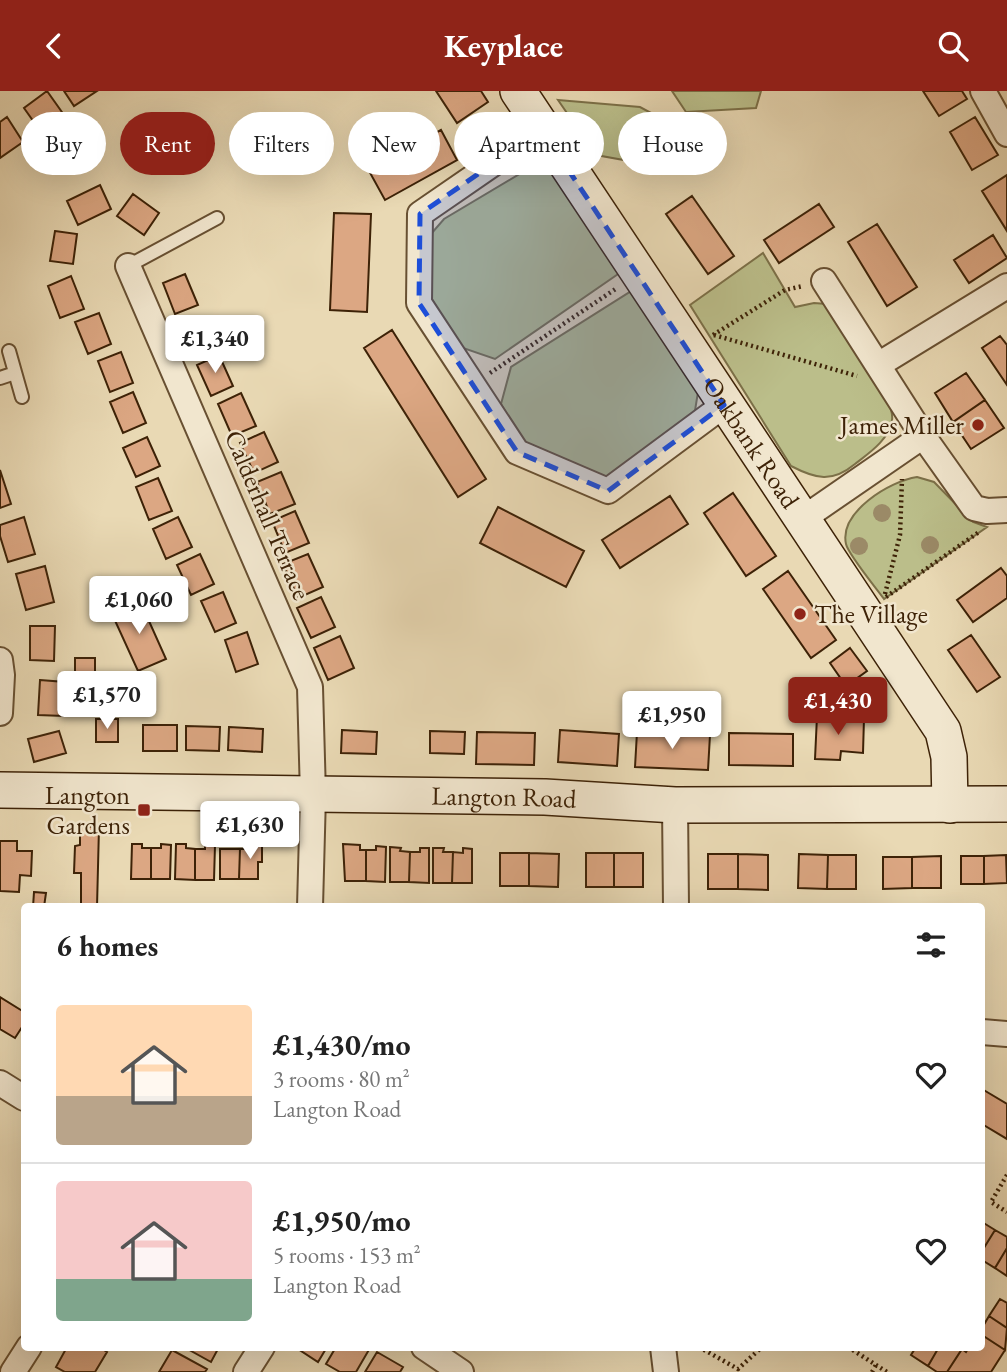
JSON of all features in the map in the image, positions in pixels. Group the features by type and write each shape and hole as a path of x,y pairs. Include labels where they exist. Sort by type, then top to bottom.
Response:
{"street":[{"name":"Oakbank Road","path":"518,91 531,112"},
{"path":"983,91 1007,134"},
{"path":"477,175 420,214 419,303 517,452 608,491 724,405"},
{"name":"Oakbank Road","path":"572,175 943,731 949,757 950,805"},
{"name":"Calderhall Terrace","path":"128,266 310,687 313,795 310,903"},
{"path":"824,281 923,436 974,508 997,511"},
{"path":"884,376 1007,286"},
{"path":"801,520 923,436"},
{"path":"0,660 0,713"},
{"name":"Langton Road","path":"0,790 545,797 675,805 1007,804"},
{"path":"675,805 676,903"},
{"path":"985,1032 1007,1034"},
{"path":"0,1083 21,1096"},
{"path":"246,1372 259,1351"},
{"path":"430,1351 461,1372"},
{"path":"663,1351 666,1372"}],"lane":[{"path":"128,266 217,218"},
{"path":"9,351 22,397"},
{"path":"0,378 15,373"}],"path":[{"path":"472,385 638,274"},
{"path":"713,335 785,290 824,281"},
{"path":"670,322 884,376"},
{"path":"894,456 902,478 900,535 884,599 987,527 997,511"},
{"path":"1007,1175 990,1202 1007,1212"},
{"path":"706,1351 738,1369 758,1351"},
{"path":"854,1351 887,1372"},
{"path":"872,1372 876,1366"}],"highlighted area":[{"path":"542,130 724,405 608,491 517,452 419,303 420,214"}],"green space":[{"path":"672,91 761,91 756,108 686,112"},
{"path":"558,100 640,107 649,112 618,112 618,159 604,156 604,112 566,112"},
{"path":"518,175 559,175 621,272 495,359 460,347 428,293 431,234 444,219"},
{"path":"763,253 795,307 814,303 827,304 877,379 891,409 892,420 883,440 839,474 816,476 791,466 690,305"},
{"path":"633,290 698,392 694,417 601,483 529,452 501,404 511,367"},
{"path":"917,477 934,482 973,522 987,527 884,599 848,549 846,532 850,521 869,500 894,485"}],"building":[{"path":"47,91 62,112 27,112 24,108"},
{"path":"64,91 97,91 74,106"},
{"path":"436,91 481,91 488,102 473,112 454,112 454,118"},
{"path":"923,91 962,91 967,99 939,116"},
{"path":"7,117 21,139 21,143 0,158 0,122"},
{"path":"975,117 998,155 972,170 950,132"},
{"path":"440,131 454,154 454,162 440,169"},
{"path":"371,175 430,175 385,200"},
{"path":"1007,175 1007,231 982,191"},
{"path":"100,185 111,209 78,225 67,201"},
{"path":"133,194 159,213 144,235 117,216"},
{"path":"692,196 734,256 708,274 666,214"},
{"path":"819,204 834,227 779,263 764,240"},
{"path":"334,213 371,214 367,312 330,310"},
{"path":"877,224 917,287 887,306 848,242"},
{"path":"55,231 77,234 73,264 50,261"},
{"path":"993,235 1007,258 969,283 954,260"},
{"path":"185,274 198,305 175,314 163,283"},
{"path":"71,276 84,309 60,318 48,286"},
{"path":"99,313 111,344 88,354 75,322"},
{"path":"196,317 210,350 188,359 173,326"},
{"path":"392,330 486,479 458,497 364,348"},
{"path":"1000,336 1007,345 1007,385 982,348"},
{"path":"121,352 133,383 110,392 98,361"},
{"path":"219,355 233,386 211,396 197,365"},
{"path":"966,373 985,400 953,422 935,393"},
{"path":"133,392 146,423 123,433 110,402"},
{"path":"241,393 256,426 232,436 218,404"},
{"name":"James Miller","path":"985,400 1004,428 971,449 953,422"},
{"path":"264,432 278,462 254,473 240,443"},
{"path":"147,437 160,466 136,477 123,448"},
{"path":"0,470 11,504 0,508"},
{"path":"281,472 295,504 270,514 257,482"},
{"path":"158,478 172,511 149,520 136,487"},
{"path":"733,493 776,556 746,576 704,513"},
{"path":"670,496 688,524 620,568 602,540"},
{"path":"498,507 584,551 566,587 480,543"},
{"path":"295,511 309,543 285,553 272,521"},
{"path":"24,517 35,554 8,562 0,536 0,525"},
{"path":"178,517 192,547 166,559 153,529"},
{"path":"200,554 214,584 191,595 177,565"},
{"path":"308,554 323,587 298,598 283,564"},
{"path":"45,566 54,602 26,610 16,574"},
{"path":"1001,568 1007,576 1007,598 973,622 957,600"},
{"name":"The Village","path":"788,571 836,640 811,658 763,589"},
{"path":"223,592 236,623 215,632 201,601"},
{"path":"321,597 335,627 311,638 297,608"},
{"path":"140,601 166,659 138,671 112,614"},
{"path":"30,626 55,626 54,661 30,660"},
{"path":"247,632 258,664 236,672 225,640"},
{"path":"971,635 1000,677 977,692 948,650"},
{"path":"340,636 354,668 328,680 314,648"},
{"path":"850,648 867,671 846,686 830,663"},
{"path":"75,658 95,658 95,677 75,678"},
{"path":"40,680 65,682 64,716 38,715"},
{"path":"817,716 864,718 863,753 841,751 840,760 815,759"},
{"path":"96,719 118,719 118,742 96,742"},
{"path":"143,725 177,725 177,751 143,751"},
{"path":"186,726 220,727 219,751 186,750"},
{"path":"229,727 263,729 262,752 228,750"},
{"path":"342,730 377,732 376,754 341,753"},
{"path":"560,730 619,734 617,766 558,762"},
{"path":"59,731 66,753 34,762 28,739"},
{"path":"430,731 465,732 464,754 430,753"},
{"path":"477,732 535,733 534,765 476,764"},
{"path":"637,732 710,735 708,770 635,767"},
{"path":"729,733 793,734 793,766 729,765"},
{"path":"80,826 99,827 97,903 81,903 81,873 74,873 75,846 80,845"},
{"path":"0,841 17,841 17,851 32,851 31,876 20,875 19,892 0,891"},
{"path":"132,844 151,848 151,879 131,879"},
{"path":"161,844 171,845 170,879 151,879 151,848 161,848"},
{"path":"176,844 186,844 186,848 195,849 195,880 175,879"},
{"path":"244,844 262,844 258,879 239,879 240,849 244,849"},
{"path":"343,844 360,845 360,850 366,850 366,881 345,881"},
{"path":"205,845 215,845 214,880 195,880 195,849 205,849"},
{"path":"376,846 386,847 385,882 366,881 366,850 376,850"},
{"path":"390,847 410,852 409,882 390,882"},
{"path":"420,848 429,848 429,883 409,882 410,852 420,852"},
{"path":"433,848 444,848 443,852 453,852 452,883 433,883"},
{"path":"463,848 472,849 472,883 452,883 453,852 463,853"},
{"path":"220,849 240,849 239,879 220,879"},
{"path":"500,853 529,853 529,886 500,886"},
{"path":"529,853 559,854 558,887 529,886"},
{"path":"586,853 614,853 614,887 586,887"},
{"path":"614,853 643,853 643,887 614,887"},
{"path":"708,854 738,854 738,889 708,889"},
{"path":"738,854 768,855 768,890 738,889"},
{"path":"799,854 828,855 827,889 798,888"},
{"path":"828,855 856,855 856,889 827,889"},
{"path":"1006,855 1007,883 984,884 984,856"},
{"path":"941,856 941,888 912,888 912,857"},
{"path":"961,856 984,856 984,884 961,884"},
{"path":"883,857 912,857 912,888 883,889"},
{"path":"34,892 46,893 45,903 33,903"},
{"path":"0,997 21,1010 21,1029 15,1038 0,1029"},
{"path":"985,1091 1007,1104 1007,1139 985,1126"},
{"path":"985,1224 995,1230 985,1246"},
{"path":"995,1230 1007,1237 1007,1248 995,1268 985,1262 985,1246"},
{"path":"1007,1248 1007,1276 995,1268"},
{"path":"1000,1299 1007,1303 1007,1328 989,1316"},
{"path":"989,1316 1007,1328 1005,1350 985,1337 985,1323"},
{"path":"985,1337 1005,1350 991,1372 947,1372 961,1351 985,1351"},
{"path":"65,1351 107,1352 95,1372 65,1372 56,1367"},
{"path":"171,1351 207,1369 205,1372 159,1372"},
{"path":"191,1351 217,1351 211,1362"},
{"path":"301,1351 325,1351 318,1362"},
{"path":"334,1351 368,1351 356,1372 340,1372 326,1364"},
{"path":"914,1351 937,1351 928,1366 911,1355"},
{"path":"937,1351 961,1351 947,1372 937,1372 928,1366"},
{"path":"377,1352 403,1367 400,1372 365,1372"}],"place":[{"name":"James Miller","path":"978,425"},
{"name":"The Village","path":"800,614"},
{"name":"Langton Gardens","path":"144,810"}]}
